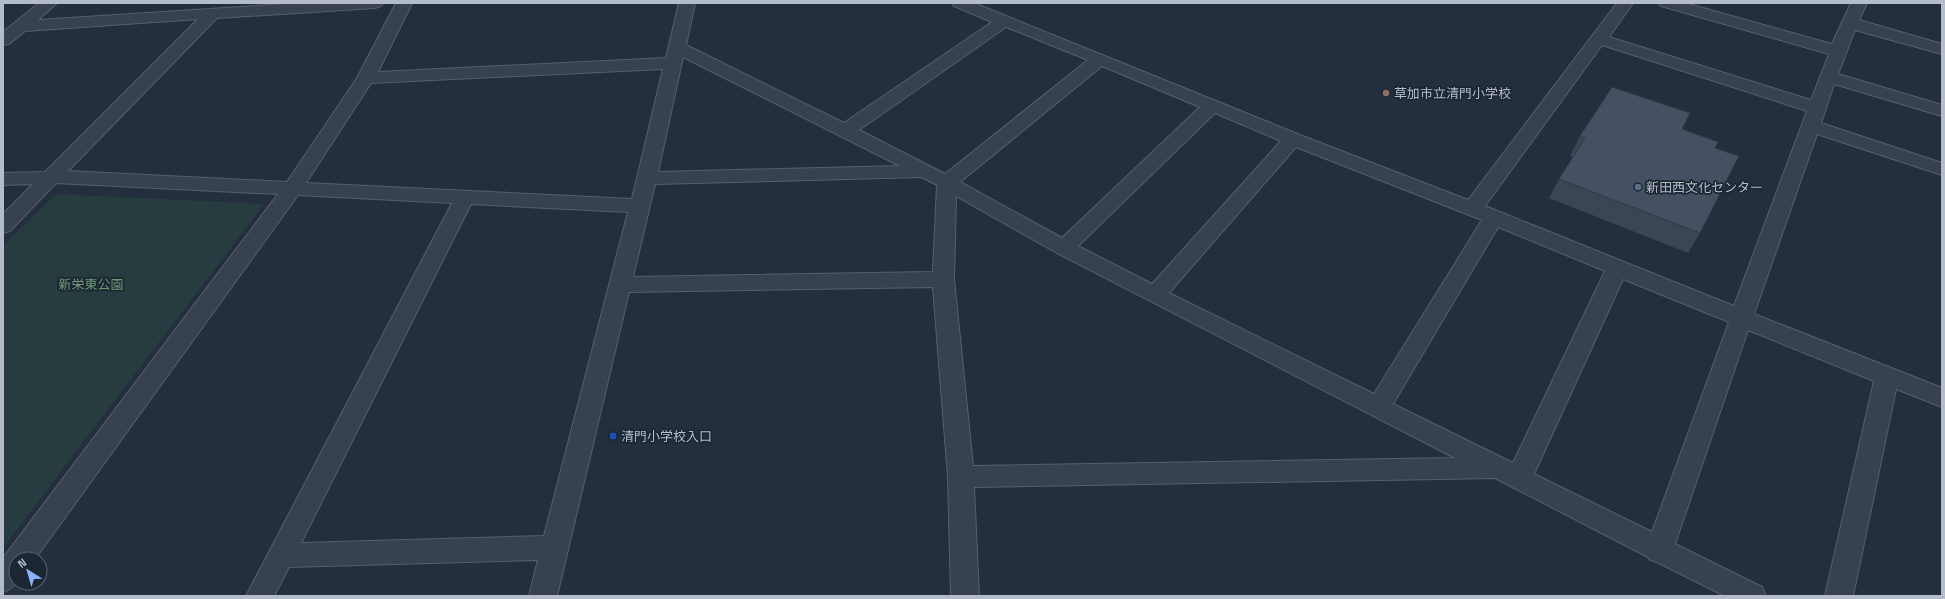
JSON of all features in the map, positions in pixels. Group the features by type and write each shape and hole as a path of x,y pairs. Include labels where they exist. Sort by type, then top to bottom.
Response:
{"street":[{"path":"3,40 50,3"},
{"path":"20,26 375,3"},
{"path":"24,551 293,188 366,78 404,3"},
{"path":"543,596 640,206 687,3"},
{"path":"960,3 1293,139 1494,217 1740,318 1942,398"},
{"path":"1472,209 1625,3"},
{"path":"1667,3 1837,51"},
{"path":"1659,551 1740,318 1815,117 1837,51 1859,3"},
{"path":"3,226 212,14"},
{"path":"846,131 1004,21"},
{"path":"1850,23 1942,49"},
{"path":"1599,39 1815,117 1942,169"},
{"path":"366,78 675,55 846,131 926,171 1064,248 1155,295 1509,473 1659,551 1752,596"},
{"path":"965,596 960,478 943,279 947,182 1100,59"},
{"path":"1828,76 1942,111"},
{"path":"1064,248 1213,106"},
{"path":"1155,295 1293,139"},
{"path":"646,178 926,171"},
{"path":"3,179 52,177 640,206"},
{"path":"260,596 464,198"},
{"path":"1379,407 1494,217"},
{"path":"1509,473 1617,268"},
{"path":"620,285 943,279"},
{"path":"1839,596 1887,376"},
{"path":"960,478 1509,473"},
{"path":"281,555 555,548"}],"green space":[{"name":"新栄東公園","path":"56,194 264,204 3,548 3,246"}],"building":[{"name":"新田西文化センター","path":"1612,87 1690,113 1682,129 1718,142 1715,148 1739,156 1700,233 1559,179 1585,138 1580,136"}],"place":[{"name":"草加市立清門小学校","path":"1386,93"},
{"name":"新田西文化センター","path":"1638,187"},
{"name":"清門小学校入口","path":"613,436"}]}
